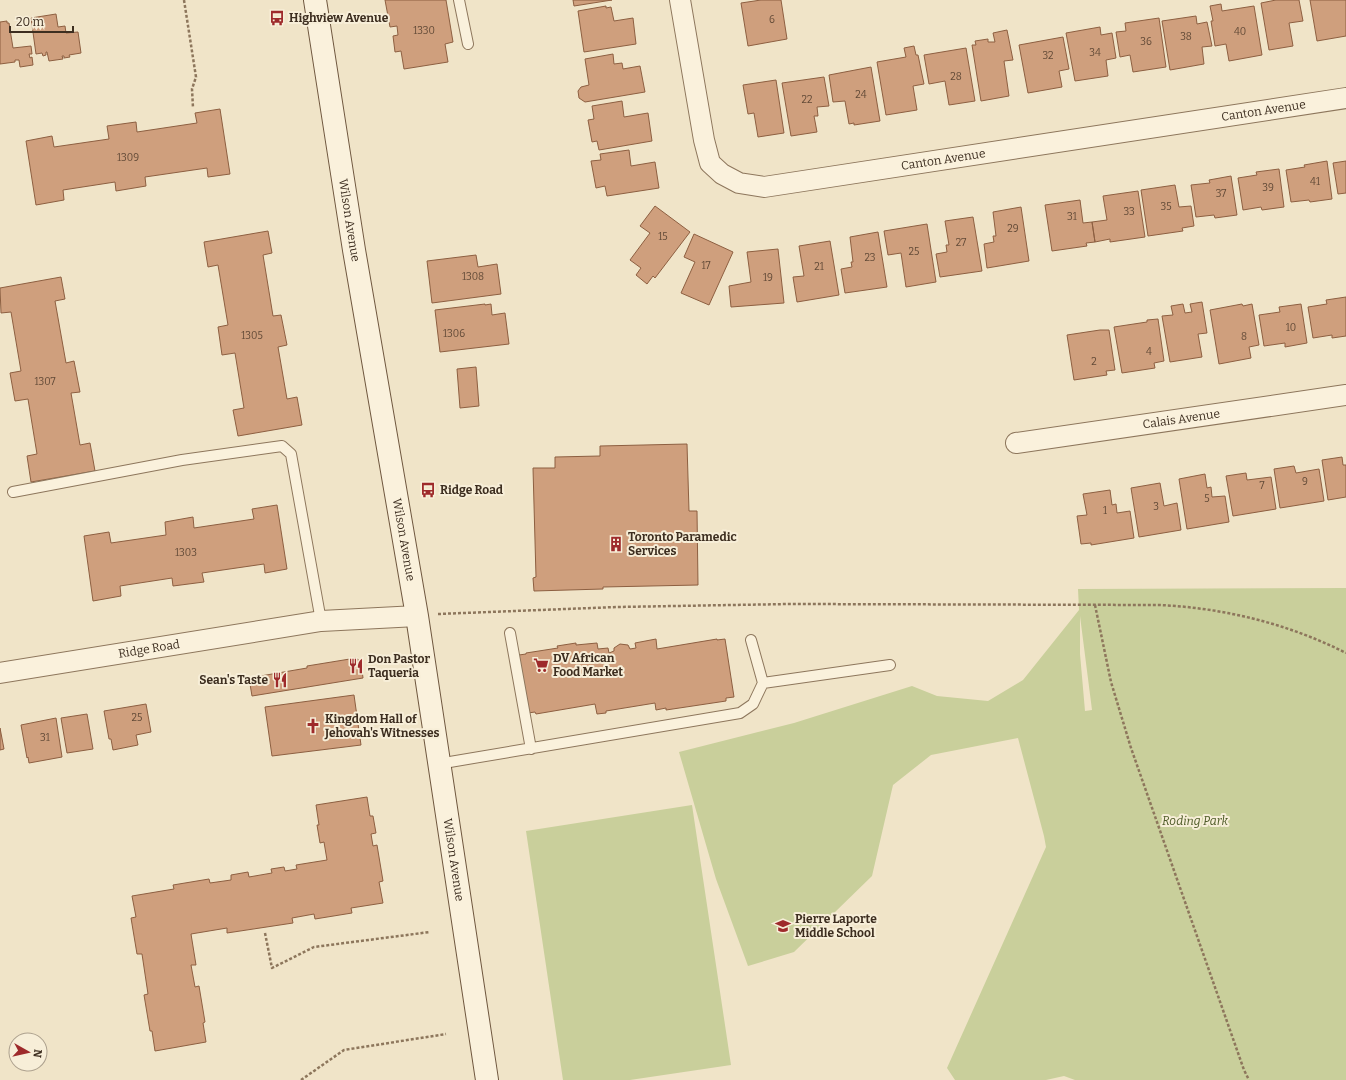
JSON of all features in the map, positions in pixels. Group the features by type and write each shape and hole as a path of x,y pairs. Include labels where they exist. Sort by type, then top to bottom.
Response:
{"main road":[{"name":"Wilson Avenue","path":"315,0 354,250 417,616 438,764 487,1080"}],"street":[{"name":"Canton Avenue","path":"680,0 704,140 710,163 722,174 739,183 764,188 1346,98"},
{"name":"Calais Avenue","path":"1016,443 1346,395"},
{"name":"Ridge Road","path":"0,673 321,621 417,616"}],"lane":[{"path":"459,0 468,44"},
{"path":"13,492 182,460 282,446 291,454 321,621"},
{"path":"510,633 531,750"},
{"path":"438,764 531,750 740,713 753,704 763,683 751,640"},
{"path":"763,683 890,665"}],"path":[{"path":"184,0 196,77 192,89 193,108"},
{"path":"417,616 459,612 774,604 1174,605 1222,612 1280,627 1322,641 1346,653"},
{"path":"1095,604 1112,682 1131,748 1206,966 1249,1080"},
{"path":"265,933 272,968 314,947 430,932"},
{"path":"301,1080 344,1050 446,1034"}],"green space":[{"name":"Roding Park","path":"1346,588 1346,1080 1075,1080 1064,1076 1046,1080 955,1080 947,1068 1046,847 1018,738 931,755 893,785 872,876 794,952 748,966 716,879 679,752 794,723 912,686 937,696 988,701 1023,680 1079,610 1078,589","holes":["1080,616 1092,710 1085,711 1080,654"]},
{"path":"692,805 731,1065 630,1080 563,1080 526,831"}],"building":[{"path":"385,0 446,0 453,42 445,44 448,62 404,69 401,51 395,52 393,36 398,35 397,26 390,27"},
{"path":"573,0 612,0 574,6"},
{"path":"761,0 781,0 787,39 748,46 741,3"},
{"path":"1276,0 1299,0 1303,21 1289,23 1293,46 1269,50 1261,3"},
{"path":"1310,0 1346,0 1346,36 1317,41"},
{"path":"1221,4 1222,11 1254,6 1262,55 1229,61 1226,44 1215,46 1210,6"},
{"path":"606,6 606,8 611,7 614,21 633,18 636,44 584,52 578,11"},
{"path":"56,14 58,27 65,26 66,33 78,32 81,53 69,55 70,57 64,58 64,56 62,56 63,59 49,61 47,52 46,55 43,56 42,53 36,54 31,18"},
{"path":"1196,16 1197,24 1207,22 1212,46 1202,47 1204,64 1170,70 1162,21"},
{"path":"1159,18 1166,67 1133,72 1130,55 1120,57 1116,32 1126,31 1125,23"},
{"path":"7,21 7,23 9,23 13,48 31,46 32,54 29,54 30,58 32,57 33,65 20,67 19,60 0,64 0,22"},
{"path":"1100,27 1101,35 1112,33 1116,58 1106,60 1108,76 1075,81 1066,33"},
{"path":"1007,30 1013,60 1004,61 1009,96 981,101 972,45 976,45 975,41 988,39 988,42 995,42 993,33"},
{"path":"1063,37 1069,69 1059,71 1062,87 1028,93 1019,45"},
{"path":"914,46 916,55 918,55 924,84 913,86 917,110 886,115 877,62 906,57 904,48"},
{"path":"966,48 975,101 949,105 945,81 929,84 924,55"},
{"path":"613,54 614,64 622,63 623,69 640,66 645,92 585,102 579,98 578,91 581,87 589,85 585,59"},
{"path":"871,67 880,121 854,125 854,123 849,124 845,101 833,102 829,75"},
{"path":"824,77 829,106 817,107 818,116 814,116 817,132 791,136 782,83"},
{"path":"776,80 784,133 758,137 754,113 748,114 743,85"},
{"path":"622,101 624,117 648,113 652,141 599,150 597,141 592,142 588,120 594,119 592,106"},
{"path":"220,109 230,174 208,177 207,168 145,177 146,186 116,191 115,182 63,190 64,200 36,205 26,141 52,136 54,147 109,139 107,126 136,122 137,132 197,123 195,113"},
{"path":"629,150 631,166 655,162 659,188 607,196 605,186 596,188 591,161 601,160 600,154"},
{"path":"1327,161 1332,199 1310,202 1309,200 1291,202 1286,170"},
{"path":"1346,161 1346,193 1338,194 1333,163"},
{"path":"1279,169 1284,207 1262,210 1261,207 1243,210 1238,178 1257,175 1256,172"},
{"path":"1231,176 1237,215 1215,218 1214,215 1196,217 1191,185 1210,183 1209,180"},
{"path":"1175,185 1179,207 1191,206 1194,226 1182,228 1183,231 1148,236 1141,190"},
{"path":"1138,191 1145,237 1110,242 1110,239 1095,242 1092,222 1107,220 1103,196"},
{"path":"1080,200 1083,223 1092,222 1095,242 1086,243 1087,246 1052,251 1045,205"},
{"path":"655,206 690,232 655,278 653,276 647,284 636,275 641,268 630,260 650,233 640,226"},
{"path":"1021,207 1029,261 987,268 984,244 994,242 993,236 996,236 993,212"},
{"path":"973,217 982,271 940,277 936,254 947,252 946,245 949,245 945,221"},
{"path":"927,224 936,282 906,287 901,253 888,255 884,231"},
{"path":"268,231 272,253 263,255 273,316 281,315 287,345 278,347 287,399 297,397 302,425 238,436 233,410 244,408 235,353 222,355 218,327 228,325 218,265 208,267 204,242"},
{"path":"878,232 887,287 845,293 841,269 852,267 851,262 853,262 850,237"},
{"path":"694,234 733,252 709,305 681,293 695,262 684,257"},
{"path":"830,241 839,295 797,302 793,277 804,276 799,246"},
{"path":"778,249 784,303 731,307 729,286 751,282 747,252"},
{"path":"476,255 478,267 497,264 501,294 432,303 427,261"},
{"path":"61,277 65,299 55,301 66,363 74,361 80,392 71,393 80,445 90,443 95,471 31,482 27,456 37,454 28,399 15,401 10,373 21,371 11,312 1,313 0,288"},
{"path":"1346,297 1346,336 1332,338 1332,335 1313,338 1308,307 1327,304 1326,300"},
{"path":"1202,302 1207,333 1198,334 1202,357 1170,362 1162,316 1173,315 1171,306 1183,304 1185,313 1192,312 1190,304"},
{"path":"491,304 492,315 505,313 509,344 440,352 435,310"},
{"path":"1242,304 1243,306 1252,304 1259,345 1249,347 1251,358 1219,364 1210,310"},
{"path":"1301,304 1307,343 1285,347 1285,343 1264,346 1259,315 1280,312 1279,307"},
{"path":"1158,319 1164,361 1154,363 1155,368 1122,373 1114,327"},
{"path":"1109,330 1115,370 1106,371 1107,375 1074,380 1067,335"},
{"path":"476,367 479,406 460,408 457,369"},
{"name":"Toronto Paramedic Services","path":"687,444 689,511 697,511 698,585 603,587 603,589 534,591 533,578 536,577 533,468 555,468 555,457 600,456 600,446"},
{"path":"1342,457 1343,465 1346,465 1346,497 1328,500 1322,460"},
{"path":"1294,466 1296,473 1319,469 1324,501 1280,508 1274,469"},
{"path":"1246,473 1247,480 1271,477 1276,509 1233,516 1226,476"},
{"path":"1205,474 1207,488 1211,487 1212,497 1225,496 1229,522 1187,529 1179,479"},
{"path":"1160,483 1164,506 1177,503 1181,530 1139,537 1131,488"},
{"path":"1110,490 1112,505 1116,504 1117,513 1130,511 1134,538 1091,545 1091,543 1081,544 1077,516 1087,515 1083,494"},
{"path":"277,505 287,569 265,573 264,564 202,573 204,582 173,586 172,578 120,586 121,596 93,601 84,536 109,532 111,543 166,535 165,522 193,517 194,528 254,519 252,509"},
{"path":"656,639 657,649 725,639 734,697 726,698 726,701 666,710 666,708 656,710 655,703 606,711 606,713 597,714 595,704 536,714 535,712 528,713 519,655 576,643 576,645 597,643 598,649 608,648 609,653 614,651 614,648 620,644 628,645 630,649 636,648 635,643"},
{"path":"356,658 361,662 363,678 252,696 249,678"},
{"name":"Kingdom Hall of Jehovah's Witnesses","path":"354,695 361,745 272,756 265,707"},
{"path":"146,704 151,732 136,735 138,745 113,750 111,739 109,739 104,711"},
{"path":"87,714 93,749 67,753 61,718"},
{"path":"56,718 62,757 29,763 21,725"},
{"path":"0,728 4,749 0,750"},
{"path":"367,797 370,816 373,816 376,833 371,834 373,846 377,845 383,881 379,882 383,903 351,908 352,913 315,919 314,914 292,918 293,923 227,933 227,928 191,934 196,965 191,965 195,987 199,986 205,1022 203,1023 206,1042 155,1051 144,995 148,994 142,954 137,954 131,918 136,917 132,896 174,889 173,885 209,879 210,883 231,880 231,875 248,872 249,877 272,873 271,869 284,867 285,871 297,869 296,865 327,860 324,842 320,843 316,805"}],"place":[{"name":"Highview Avenue","path":"277,18"},
{"name":"Ridge Road","path":"428,490"},
{"name":"Toronto Paramedic Services","path":"616,544"},
{"name":"DV African Food Market","path":"541,665"},
{"name":"Don Pastor Taqueria","path":"356,666"},
{"name":"Sean's Taste","path":"280,680"},
{"name":"Kingdom Hall of Jehovah's Witnesses","path":"313,726"},
{"name":"Pierre Laporte Middle School","path":"783,926"}]}
